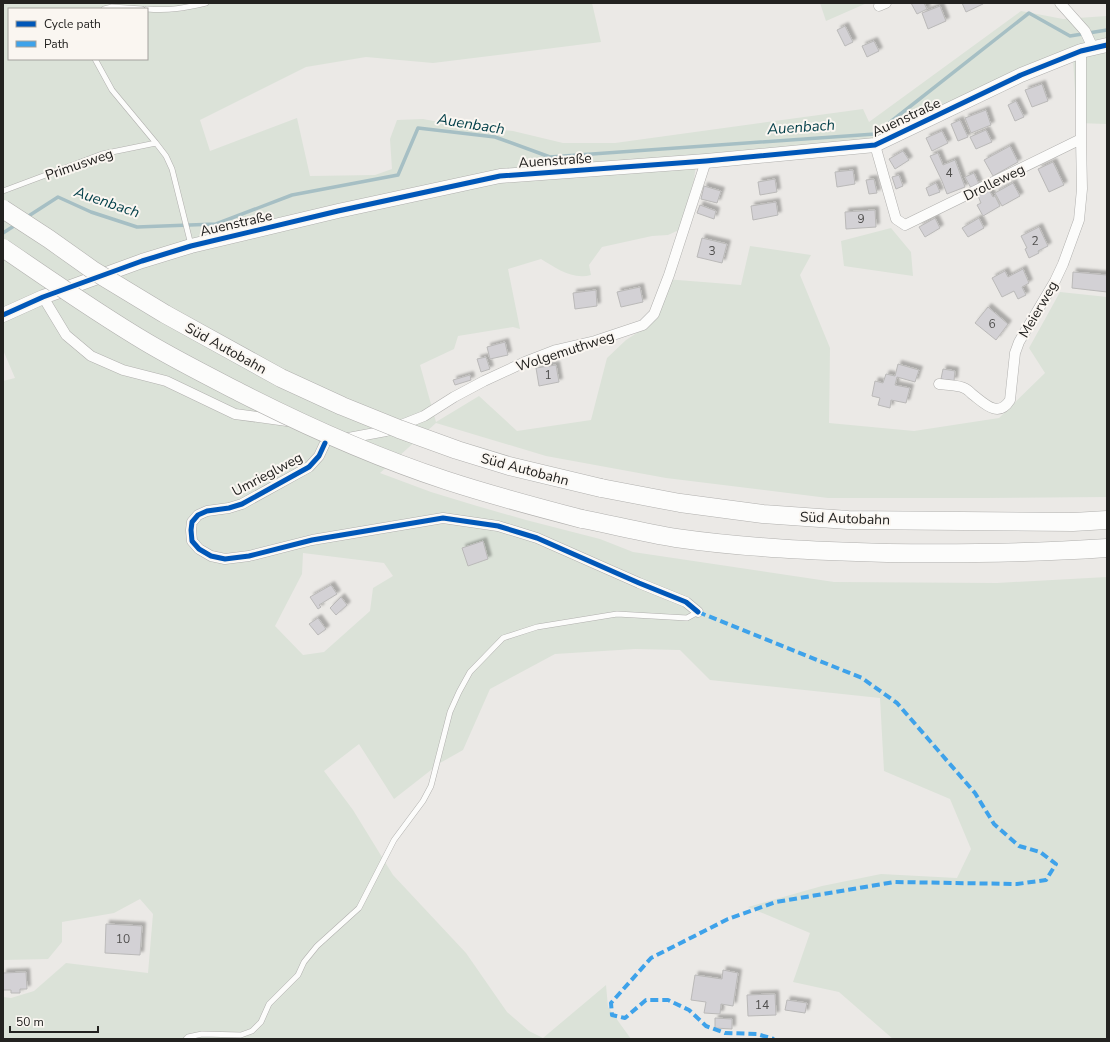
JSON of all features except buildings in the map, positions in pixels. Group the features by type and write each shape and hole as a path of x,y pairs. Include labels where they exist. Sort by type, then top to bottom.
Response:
{"highway":[{"name":"Süd Autobahn","path":"3,209 94,271 165,314 281,378 378,421 457,450 509,466 601,488 680,503 763,514 848,520 1073,522 1107,520"},
{"path":"3,248 79,300 147,342 208,376 326,434 444,480 496,496 582,519 676,538 749,546 822,552 948,554 1107,548"}],"street":[{"path":"1060,3 1091,43 1082,139"},
{"name":"Auenstraße","path":"3,315 43,297 142,260 191,246 338,211 500,176 706,162 875,145 1091,43"},
{"name":"Drolleweg","path":"875,145 896,219 905,225 1082,139"},
{"name":"Meierweg","path":"939,384 965,388 988,407 993,409 1001,409 1006,406 1010,400 1015,353 1019,342 1055,281 1063,264 1079,220 1082,189 1082,139"},
{"name":"Wolgemuthweg","path":"325,443 386,431 424,416 454,397 525,362 556,350 595,341 643,326 654,314 669,275 706,162"},
{"path":"43,297 66,335 91,356 123,370 166,381 235,414 299,423 314,430 325,443"},
{"name":"Umrieglweg","path":"325,443 319,456 308,467 242,504 207,511 198,515 192,522 192,541 199,549 211,556 224,559 249,556 312,540 444,518 498,526 537,538 686,602 698,612"}],"lane":[{"path":"148,9 182,9 206,3"},
{"path":"108,8 127,8"},
{"path":"95,60 112,90 166,156 172,169 191,246"},
{"name":"Primusweg","path":"3,191 102,154 156,143"},
{"path":"186,1039 188,1037 202,1034 241,1035 252,1031 261,1022 268,1004 298,975 304,962 317,946 359,908 394,840 423,801 431,786 450,712 458,692 470,672 503,638 537,627 617,614 686,618 698,612"}],"shaded area":[{"path":"3,3 592,3 601,42 433,63 366,57 306,67 200,120 210,151 297,118 310,176 375,175 392,169 390,139 397,120 423,119 454,125 513,131 563,143 615,143 863,109 869,122 1021,11 1063,19 1107,16 1107,124 1077,123 1073,58 1070,48 1014,70 943,107 875,138 697,155 694,180 679,230 668,235 652,236 602,247 589,265 591,275 571,275 541,259 508,269 520,329 513,327 458,336 454,349 420,365 436,422 479,396 517,431 591,420 607,358 626,340 652,323 665,279 741,285 750,246 811,255 800,275 830,348 829,423 914,431 999,418 1045,373 1029,348 1060,292 1107,297 1107,497 828,498 666,478 546,456 436,423 380,473 431,492 526,520 600,539 633,552 834,582 997,583 1107,577 1107,1039 893,1039 839,992 793,982 810,933 748,907 822,886 881,874 957,878 971,849 950,799 884,771 880,698 710,680 680,650 635,649 555,654 490,689 463,750 440,763 394,799 359,744 324,771 353,810 393,875 466,953 507,1012 529,1031 543,1038 606,985 608,1007 631,1039 3,1039 3,997 11,998 34,991 66,963 148,973 153,914 140,899 114,913 62,922 62,942 48,959 3,960 3,381 15,378 3,350","holes":["303,553 384,563 393,576 373,588 370,611 324,652 303,655 275,626 302,574"]},
{"path":"820,3 867,3 826,21"},
{"path":"891,228 911,252 913,276 844,266 841,241"}],"waterway":[{"name":"Auenbach","path":"27,217 58,197 91,212 137,227 216,224 292,195 398,175 418,128 495,137 550,157 875,134 1029,13 1070,36 1107,30"},
{"name":"Auenbach","path":"3,233 17,224"}],"marked path":[{"path":"698,612 862,678 897,703 975,793 994,824 1019,846 1040,852 1056,864 1046,880 1017,884 894,882 776,902 728,919 651,958 611,1003 612,1015 625,1018 646,1000 668,1000 689,1010 706,1026 725,1033 757,1034 774,1039"}],"cycle path":[{"path":"3,315 43,297 142,261 191,246 338,211 500,176 706,161 875,145 1021,75 1081,51 1107,45"},
{"path":"325,443 319,456 309,467 242,504 229,508 207,511 198,515 192,522 192,541 199,549 211,556 225,559 249,556 312,540 443,518 498,526 537,538 686,602 698,612"}]}
